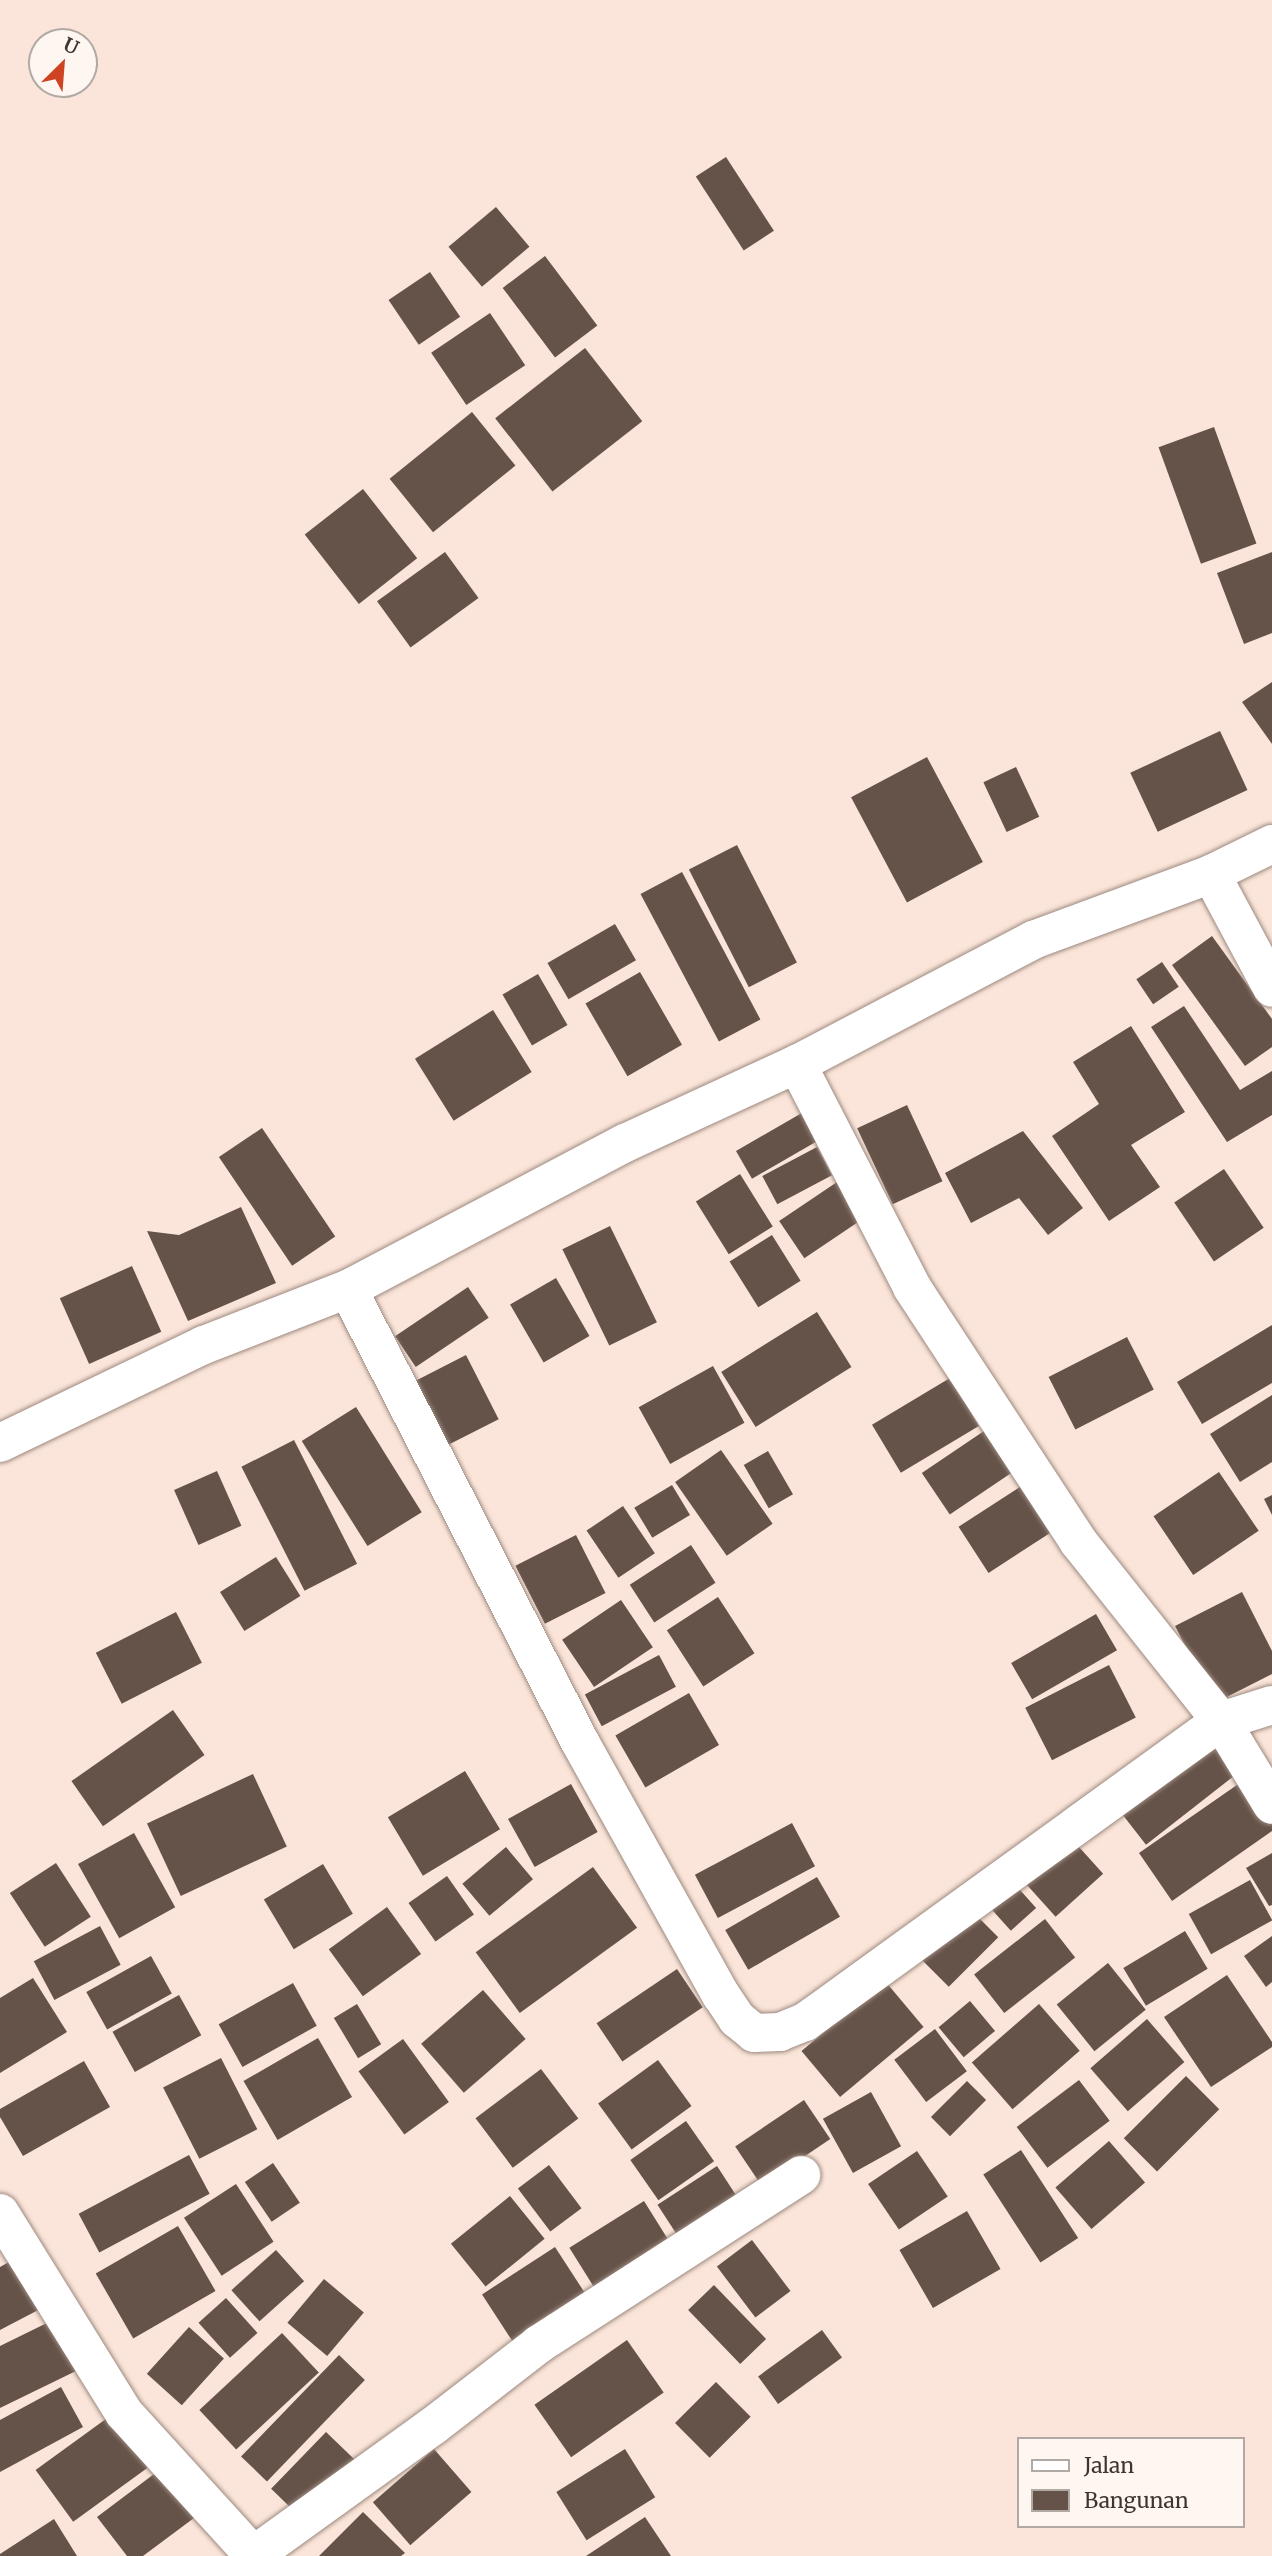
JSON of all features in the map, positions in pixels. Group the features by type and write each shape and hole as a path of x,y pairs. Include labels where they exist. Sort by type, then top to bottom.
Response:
{"street":[{"path":"0,1443 204,1345 348,1289 625,1143 797,1064 1033,940 1211,874 1272,844"},
{"path":"1211,874 1272,988"},
{"path":"797,1064 912,1287 1077,1541 1221,1721 1272,1805"},
{"path":"348,1289 580,1742 721,1995 737,2019 754,2033 780,2032 805,2022 1221,1721 1272,1705"},
{"path":"6,2233 124,2413 254,2556 433,2426 539,2344 801,2175"}],"building":[{"path":"726,157 774,231 744,250 696,177"},
{"path":"496,207 529,247 482,287 449,247"},
{"path":"545,256 597,325 555,357 503,288"},
{"path":"430,272 460,317 419,345 389,300"},
{"path":"490,313 525,365 466,405 431,353"},
{"path":"585,348 642,421 552,491 495,418"},
{"path":"472,412 515,466 433,532 390,479"},
{"path":"1214,427 1256,544 1201,564 1159,447"},
{"path":"363,489 417,558 359,604 305,535"},
{"path":"445,552 479,598 411,647 377,601"},
{"path":"1272,552 1272,633 1244,644 1217,573"},
{"path":"1272,682 1272,744 1242,702"},
{"path":"1220,731 1247,790 1158,832 1130,773"},
{"path":"927,757 983,862 907,902 851,797"},
{"path":"1016,767 1039,817 1007,832 983,782"},
{"path":"737,845 797,963 749,987 689,870"},
{"path":"682,872 760,1019 719,1042 641,894"},
{"path":"615,924 636,960 568,999 547,963"},
{"path":"1212,936 1272,1019 1272,1047 1245,1066 1172,965"},
{"path":"1162,962 1179,987 1153,1004 1136,979"},
{"path":"640,972 682,1045 627,1076 585,1004"},
{"path":"538,974 568,1025 532,1046 502,994"},
{"path":"1184,1006 1240,1090 1272,1071 1272,1115 1227,1142 1151,1027"},
{"path":"493,1010 532,1072 454,1121 415,1059"},
{"path":"1131,1026 1185,1112 1131,1145 1160,1187 1109,1221 1052,1136 1099,1104 1073,1062"},
{"path":"907,1105 942,1181 893,1204 857,1128"},
{"path":"807,1110 823,1138 752,1179 736,1151"},
{"path":"262,1128 335,1237 292,1266 219,1157"},
{"path":"1023,1131 1083,1208 1048,1235 1019,1198 971,1223 945,1173"},
{"path":"817,1147 832,1175 777,1204 762,1176"},
{"path":"1224,1169 1264,1228 1214,1261 1174,1203"},
{"path":"740,1174 773,1227 729,1254 696,1202"},
{"path":"843,1178 868,1215 804,1258 779,1221"},
{"path":"241,1207 276,1283 188,1321 147,1231 179,1235"},
{"path":"610,1226 657,1322 609,1345 562,1249"},
{"path":"772,1235 801,1281 758,1307 730,1261"},
{"path":"132,1266 161,1332 89,1364 60,1298"},
{"path":"556,1278 590,1336 544,1363 510,1304"},
{"path":"468,1287 489,1318 416,1367 395,1336"},
{"path":"817,1312 851,1367 756,1427 721,1372"},
{"path":"1272,1325 1272,1383 1202,1424 1177,1382"},
{"path":"1127,1337 1154,1390 1075,1430 1049,1377"},
{"path":"466,1355 499,1419 448,1445 415,1381"},
{"path":"713,1366 745,1423 670,1464 639,1407"},
{"path":"950,1378 979,1426 901,1473 872,1425"},
{"path":"1272,1395 1272,1462 1240,1482 1210,1434"},
{"path":"356,1407 422,1512 367,1546 302,1441"},
{"path":"984,1431 1012,1472 950,1514 922,1473"},
{"path":"294,1440 357,1564 305,1591 241,1467"},
{"path":"721,1450 773,1524 727,1556 675,1482"},
{"path":"768,1451 793,1494 769,1508 744,1465"},
{"path":"217,1471 241,1526 198,1545 174,1490"},
{"path":"1219,1472 1259,1531 1193,1575 1154,1516"},
{"path":"1029,1481 1059,1527 989,1573 959,1527"},
{"path":"672,1485 690,1515 652,1538 634,1508"},
{"path":"1272,1495 1272,1515 1264,1499"},
{"path":"623,1506 655,1553 618,1578 587,1531"},
{"path":"576,1535 606,1593 545,1624 515,1566"},
{"path":"691,1545 716,1583 654,1622 630,1585"},
{"path":"276,1557 300,1596 244,1631 220,1592"},
{"path":"1242,1592 1272,1651 1272,1674 1215,1703 1175,1626"},
{"path":"718,1597 754,1653 703,1686 667,1630"},
{"path":"621,1600 653,1647 594,1687 562,1640"},
{"path":"176,1612 202,1663 122,1704 96,1653"},
{"path":"1096,1614 1117,1650 1032,1699 1011,1663"},
{"path":"659,1655 676,1687 602,1726 585,1694"},
{"path":"1109,1665 1136,1718 1052,1760 1025,1708"},
{"path":"689,1693 719,1745 645,1787 615,1736"},
{"path":"173,1710 205,1755 103,1826 71,1781"},
{"path":"1209,1732 1240,1771 1146,1845 1115,1805"},
{"path":"465,1771 500,1829 423,1876 388,1817"},
{"path":"253,1774 287,1847 181,1896 147,1823"},
{"path":"1247,1778 1272,1814 1272,1831 1172,1901 1139,1853"},
{"path":"571,1784 598,1832 535,1867 508,1819"},
{"path":"792,1823 815,1866 718,1918 695,1875"},
{"path":"1061,1827 1103,1874 1056,1917 1013,1870"},
{"path":"134,1833 175,1907 119,1938 78,1864"},
{"path":"506,1847 533,1879 489,1916 462,1884"},
{"path":"1272,1853 1272,1905 1269,1906 1246,1868"},
{"path":"56,1863 91,1917 45,1947 10,1893"},
{"path":"323,1864 353,1914 294,1949 264,1900"},
{"path":"593,1867 637,1928 520,2013 476,1952"},
{"path":"1002,1870 1036,1908 1011,1931 977,1893"},
{"path":"447,1876 474,1915 435,1941 408,1903"},
{"path":"817,1877 840,1917 748,1970 725,1930"},
{"path":"1250,1880 1272,1920 1211,1954 1189,1914"},
{"path":"965,1904 998,1937 949,1987 916,1953"},
{"path":"387,1907 421,1954 363,1996 329,1949"},
{"path":"1045,1919 1075,1958 1004,2013 974,1974"},
{"path":"100,1926 121,1965 54,2000 34,1961"},
{"path":"1185,1931 1208,1969 1146,2006 1123,1968"},
{"path":"1272,1936 1272,1982 1266,1987 1244,1956"},
{"path":"151,1956 172,1994 107,2029 86,1992"},
{"path":"1108,1963 1146,2010 1094,2051 1057,2005"},
{"path":"677,1969 703,2007 622,2061 597,2023"},
{"path":"1227,1975 1272,2042 1272,2047 1211,2087 1164,2017"},
{"path":"33,1978 67,2032 0,2073 0,1998"},
{"path":"885,1981 924,2027 840,2097 802,2051"},
{"path":"293,1983 317,2026 242,2067 219,2024"},
{"path":"483,1990 526,2039 464,2093 421,2044"},
{"path":"179,1995 201,2035 135,2072 113,2032"},
{"path":"970,2001 995,2031 964,2057 939,2027"},
{"path":"357,2004 381,2044 358,2058 334,2018"},
{"path":"1039,2004 1080,2051 1013,2109 972,2062"},
{"path":"1147,2019 1184,2062 1128,2111 1090,2068"},
{"path":"935,2029 967,2071 926,2102 894,2060"},
{"path":"318,2038 352,2097 278,2140 244,2081"},
{"path":"403,2039 449,2102 404,2134 359,2071"},
{"path":"221,2058 257,2129 199,2159 163,2088"},
{"path":"658,2060 692,2106 632,2150 598,2103"},
{"path":"84,2061 110,2107 23,2156 0,2117 0,2109"},
{"path":"541,2069 578,2119 513,2168 476,2118"},
{"path":"1186,2076 1219,2109 1157,2171 1124,2138"},
{"path":"1079,2080 1110,2121 1047,2168 1017,2127"},
{"path":"967,2081 986,2100 950,2136 931,2117"},
{"path":"871,2092 901,2146 853,2173 823,2119"},
{"path":"804,2100 830,2139 761,2185 735,2146"},
{"path":"686,2121 714,2161 658,2200 630,2160"},
{"path":"1109,2141 1145,2183 1091,2229 1055,2188"},
{"path":"1021,2150 1078,2238 1040,2263 983,2175"},
{"path":"917,2151 948,2197 899,2230 868,2184"},
{"path":"189,2155 210,2194 99,2253 79,2214"},
{"path":"273,2163 300,2203 272,2222 245,2182"},
{"path":"549,2165 581,2208 550,2232 518,2188"},
{"path":"717,2166 744,2207 684,2246 657,2205"},
{"path":"236,2184 274,2242 222,2276 184,2218"},
{"path":"510,2196 545,2239 486,2287 451,2244"},
{"path":"644,2201 668,2240 594,2287 569,2248"},
{"path":"967,2211 1000,2269 933,2308 899,2250"},
{"path":"178,2226 216,2291 133,2338 96,2274"},
{"path":"752,2240 791,2291 755,2318 717,2266"},
{"path":"555,2247 590,2301 517,2348 482,2294"},
{"path":"276,2250 304,2281 260,2321 231,2290"},
{"path":"18,2257 44,2307 0,2330 0,2267"},
{"path":"324,2279 364,2312 327,2356 287,2323"},
{"path":"714,2285 766,2339 740,2364 688,2310"},
{"path":"226,2298 257,2333 230,2358 199,2323"},
{"path":"53,2320 78,2370 0,2408 0,2346"},
{"path":"189,2327 224,2358 182,2405 147,2374"},
{"path":"822,2330 842,2358 778,2404 758,2376"},
{"path":"282,2333 319,2372 236,2450 199,2410"},
{"path":"627,2340 664,2392 571,2457 534,2405"},
{"path":"339,2355 365,2380 267,2481 241,2456"},
{"path":"716,2382 751,2417 710,2458 675,2423"},
{"path":"61,2387 83,2427 0,2472 0,2420"},
{"path":"110,2416 148,2468 73,2522 36,2470"},
{"path":"326,2432 357,2462 302,2519 271,2489"},
{"path":"434,2449 471,2492 410,2545 373,2502"},
{"path":"625,2449 655,2497 587,2540 556,2492"},
{"path":"162,2468 198,2515 143,2556 127,2556 97,2517"},
{"path":"363,2512 405,2553 401,2556 319,2556"},
{"path":"645,2517 671,2556 586,2556"},
{"path":"54,2519 77,2556 0,2556 0,2554"}]}
